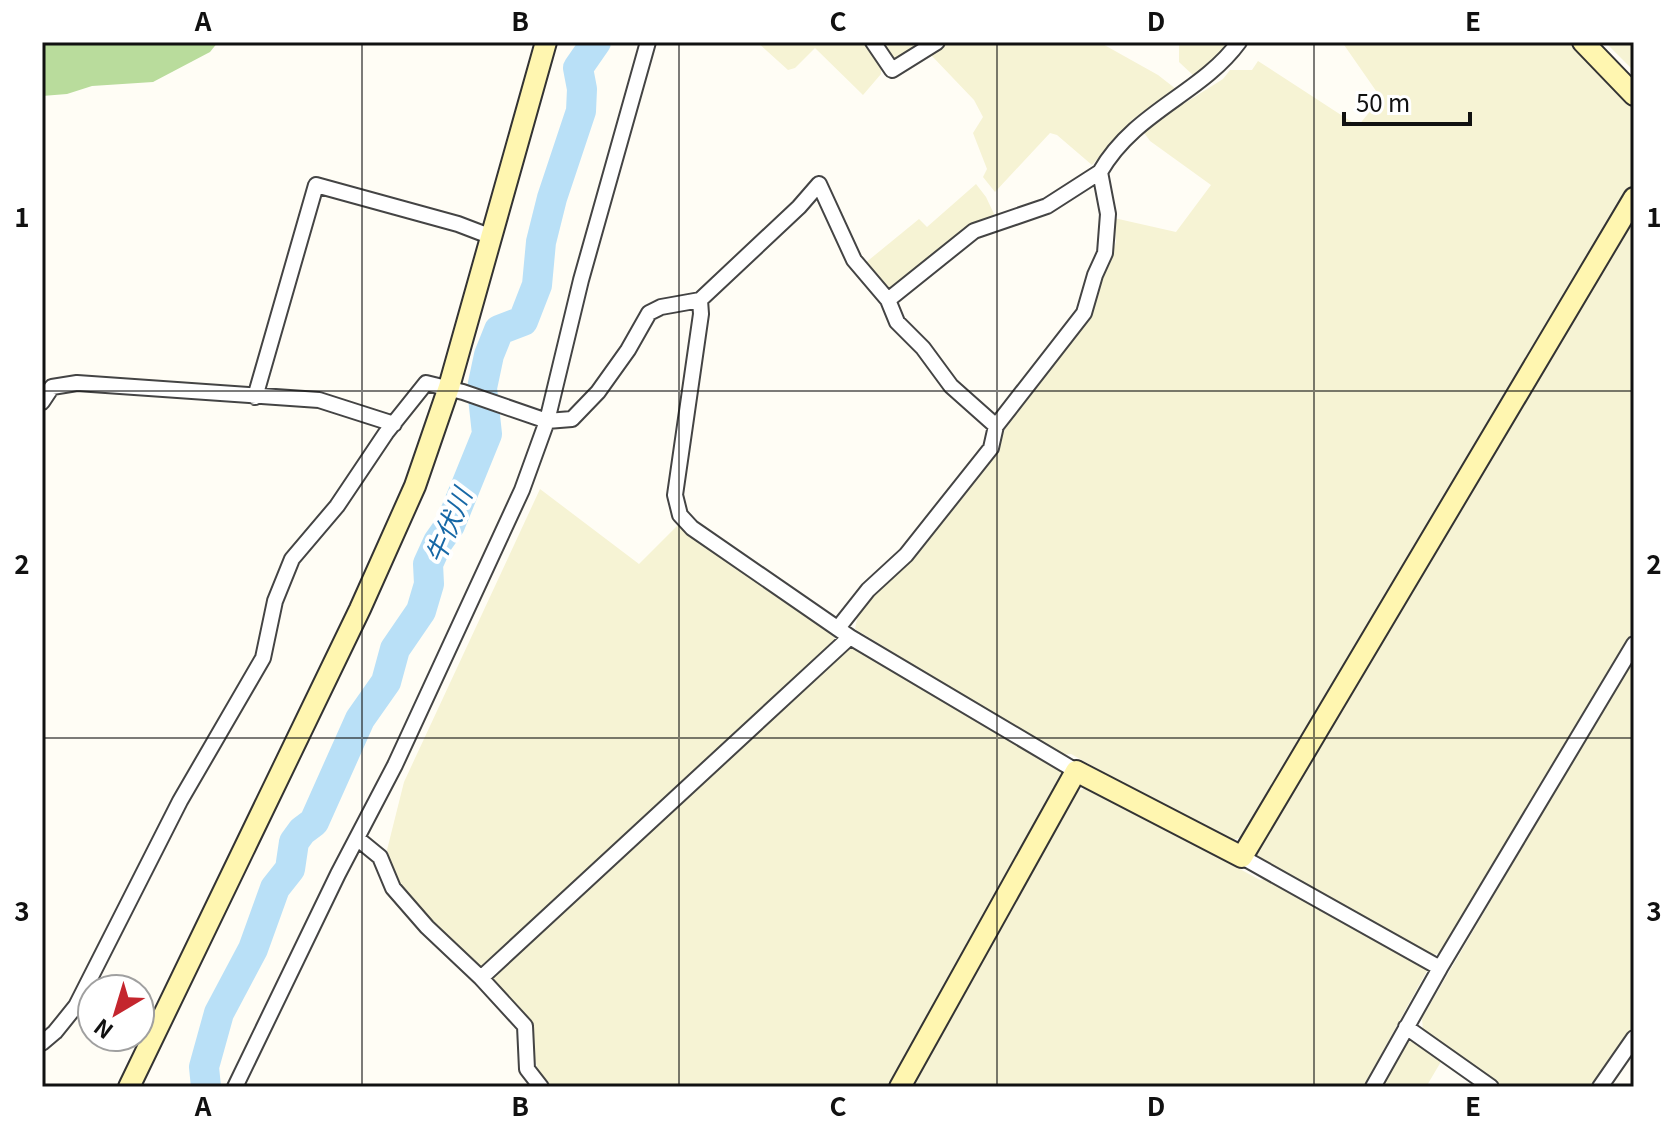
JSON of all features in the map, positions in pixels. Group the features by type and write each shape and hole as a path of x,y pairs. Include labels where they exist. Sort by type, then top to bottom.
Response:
{"street":[{"path":"129,1087 360,609 456,390 492,237 546,42"},
{"path":"235,1087 446,659 522,490 648,42"},
{"path":"873,42 892,70 937,42"},
{"path":"888,300 974,231 1047,206 1100,172 1126,136 1213,70 1239,42"},
{"path":"1583,42 1634,95"},
{"path":"481,978 844,633 868,590 906,555 991,448 996,426 1084,313 1105,253 1108,214 1100,172"},
{"path":"42,1043 76,1006 180,801 263,658 275,601 292,559 337,506 426,383 540,418 572,419 620,361 649,313 661,307 700,300 799,207 819,184 854,260 888,300 897,322 923,348 951,386 996,426"},
{"path":"255,397 316,185 458,224 492,237"},
{"path":"1242,857 1634,198"},
{"path":"700,300 701,314 675,495 680,515 692,528 844,633 1076,771 1242,857 1440,968"},
{"path":"42,402 52,387 77,383 319,400 394,424"},
{"path":"1373,1087 1440,968 1634,644"},
{"path":"900,1087 1076,771"},
{"path":"358,839 380,857 393,888 427,927 481,978 525,1026 527,1069 539,1087"},
{"path":"1406,1027 1491,1087"},
{"path":"1600,1087 1634,1038"}],"shaded area":[{"path":"757,42 866,42 881,63 881,74 863,95 815,48 795,68 788,70"},
{"path":"878,42 929,42 901,59 888,58"},
{"path":"946,42 1099,42 1158,75 1176,89 1133,119 1092,165 1057,135 1050,133 995,192 983,177 987,169 973,133 983,117 974,100 931,55"},
{"path":"1179,42 1234,42 1196,78 1179,62"},
{"path":"1342,42 1571,42 1634,109 1634,183 1246,835 1228,842 1071,754 1061,755 855,629 858,614 870,599 918,554 994,458 1005,429 1087,322 1116,242 1114,218 1176,232 1211,185 1150,141 1142,130 1223,79 1230,70 1252,70 1258,61 1358,126 1381,98"},
{"path":"1605,42 1634,42 1634,71"},
{"path":"976,184 995,216 969,229 903,282 889,289 864,264 919,219 927,227"},
{"path":"1634,217 1634,629 1440,953 1433,955 1268,866 1255,855"},
{"path":"540,489 639,564 679,524 831,632 836,641 483,967 477,967 416,904 396,878 387,850 404,782"},
{"path":"856,648 1066,770 890,1087 555,1087 550,1084 539,1073 533,1030 528,1019 492,981 493,974 845,649"},
{"path":"1634,657 1634,1030 1596,1087 1501,1087 1423,1031 1422,1018"},
{"path":"1089,787 1260,880 1269,878 1428,969 1363,1087 911,1087 1078,791"},
{"path":"1415,1041 1442,1060 1426,1087 1382,1087 1407,1042"}],"green space":[{"path":"42,42 218,42 210,52 153,82 92,86 67,94 42,96"}],"waterway":[{"name":"牛伏川","path":"206,1087 204,1067 219,1013 253,949 275,888 290,869 294,842 314,822 360,719 386,682 395,649 421,611 429,584 428,564 450,525 487,434 482,388 489,355 499,330 523,321 537,285 541,242 552,198 581,111 582,89 578,68 596,42"}]}
